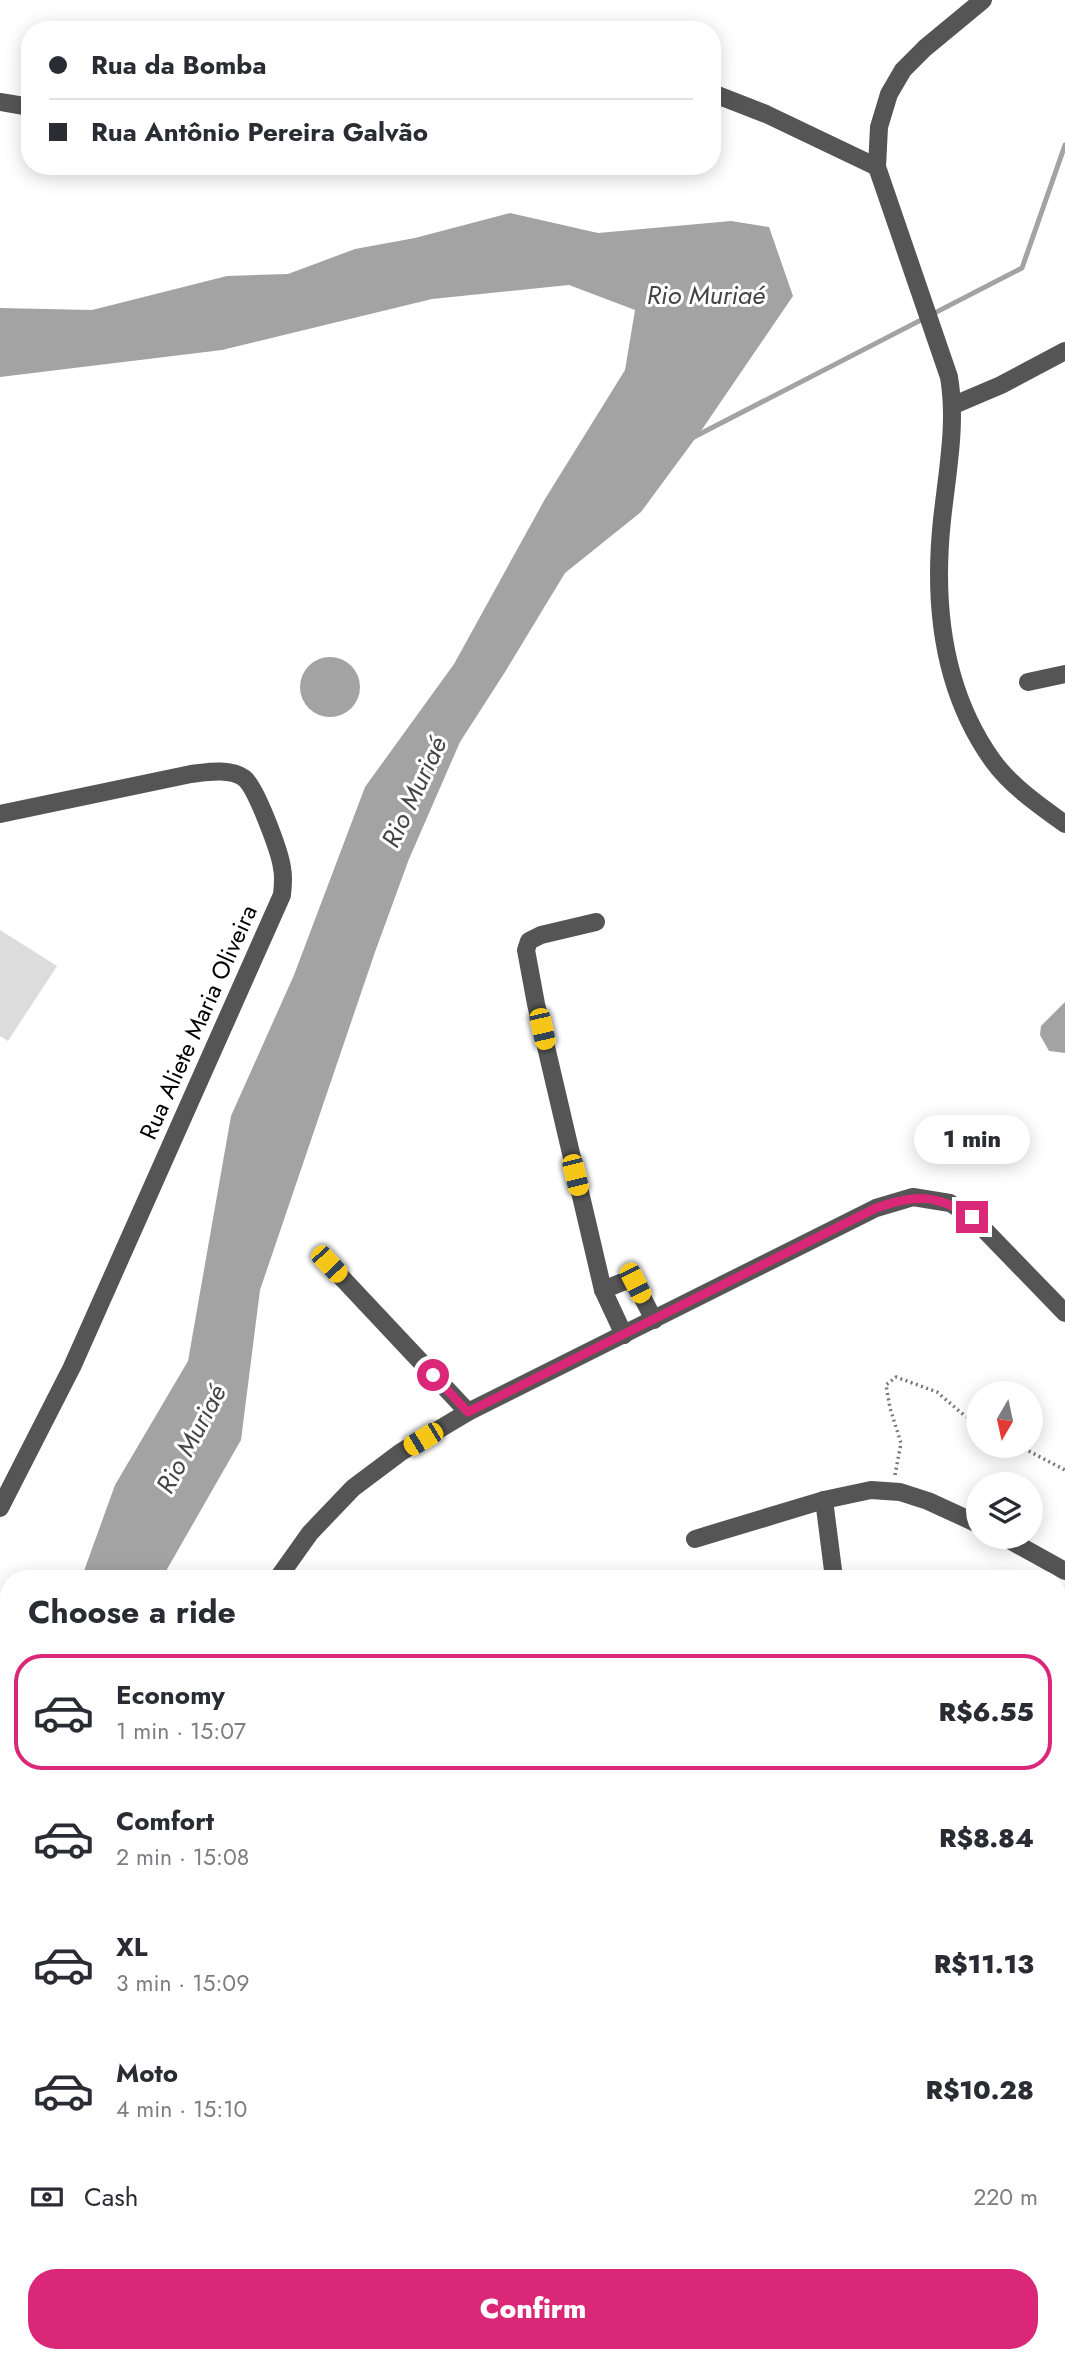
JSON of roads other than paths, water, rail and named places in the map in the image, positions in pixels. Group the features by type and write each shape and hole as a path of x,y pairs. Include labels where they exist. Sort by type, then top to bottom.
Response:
{"street":[{"path":"984,0 925,48 903,70 889,94 879,127 877,167 949,377 954,405 938,564 941,620 952,682 972,726 994,763 1032,800 1065,824"},
{"path":"721,96 766,114 877,167"},
{"path":"0,102 21,106"},
{"path":"954,405 1000,386 1065,351"},
{"path":"1028,682 1065,674"},
{"name":"Rua Aliete Maria Oliveira","path":"0,814 191,774 212,771 234,774 245,779 255,791 282,866 284,883 282,895 78,1354 0,1508"},
{"path":"596,922 541,935 529,941 526,950 536,1004 603,1290 624,1335"},
{"path":"284,1570 310,1533 353,1488 401,1452 468,1412 876,1208 913,1197 950,1203 972,1217 1065,1313"},
{"path":"329,1264 468,1412"},
{"path":"603,1290 625,1281 635,1283 653,1320"},
{"path":"695,1539 824,1500 871,1490 892,1491 928,1501 966,1518"},
{"path":"824,1500 833,1570"},
{"path":"1025,1549 1063,1570"}],"water":[{"name":"Rio Muriaé","path":"510,213 598,233 731,221 769,227 793,296 703,428 641,512 565,573 460,742 409,859 375,952 260,1290 241,1440 167,1570 84,1570 115,1485 188,1361 231,1116 294,975 365,787 454,664 545,499 625,370 635,310 569,285 432,299 222,350 0,377 0,308 92,310 227,276 288,274 355,249 415,238"},
{"path":"330,657 347,662 355,670 360,687 355,704 347,712 330,717 313,712 305,704 300,687 305,670 313,662"},
{"path":"1065,1002 1065,1053 1049,1051 1040,1035 1041,1026"}],"waterway":[{"path":"692,438 1022,268 1065,145"}]}
